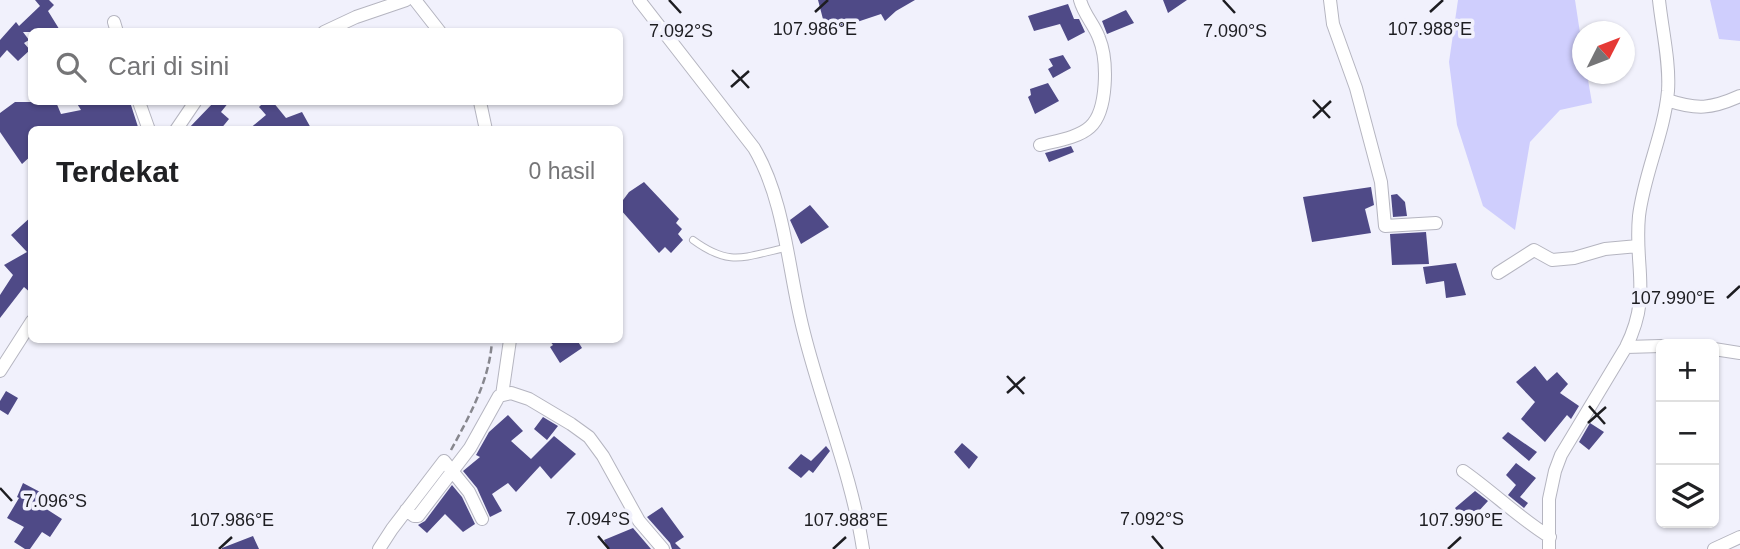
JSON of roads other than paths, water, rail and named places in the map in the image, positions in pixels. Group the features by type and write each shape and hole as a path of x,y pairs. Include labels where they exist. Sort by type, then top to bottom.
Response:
{"street":[{"path":"333,28 406,0"},
{"path":"415,0 437,28"},
{"path":"639,0 754,148 767,169 775,193 798,310 816,382 841,462 863,549"},
{"path":"1040,145 1086,131 1101,108 1105,68 1103,51 1080,0"},
{"path":"1330,0 1334,24 1356,88 1381,182 1385,226 1436,223"},
{"path":"1549,543 1549,499 1555,471 1626,347 1639,312 1642,289 1638,246 1640,214 1667,100 1668,76 1659,0"},
{"path":"1667,100 1685,106 1706,108 1740,96"},
{"path":"140,105 148,126"},
{"path":"179,126 193,105"},
{"path":"482,105 485,126"},
{"path":"1498,272 1534,250 1552,260 1574,258 1605,249 1638,246"},
{"path":"0,371 28,327"},
{"path":"502,395 510,343"},
{"path":"1626,347 1656,346"},
{"path":"1719,350 1740,353"},
{"path":"379,549 410,513 418,516 449,466 477,439 497,400 502,395 511,393 529,400 589,437 603,456 639,521 663,549"},
{"path":"449,466 469,492 482,519"},
{"path":"1462,471 1495,494 1549,543"},
{"path":"1714,549 1740,537"}],"lane":[{"path":"693,240 714,255 728,257 785,248"}]}
